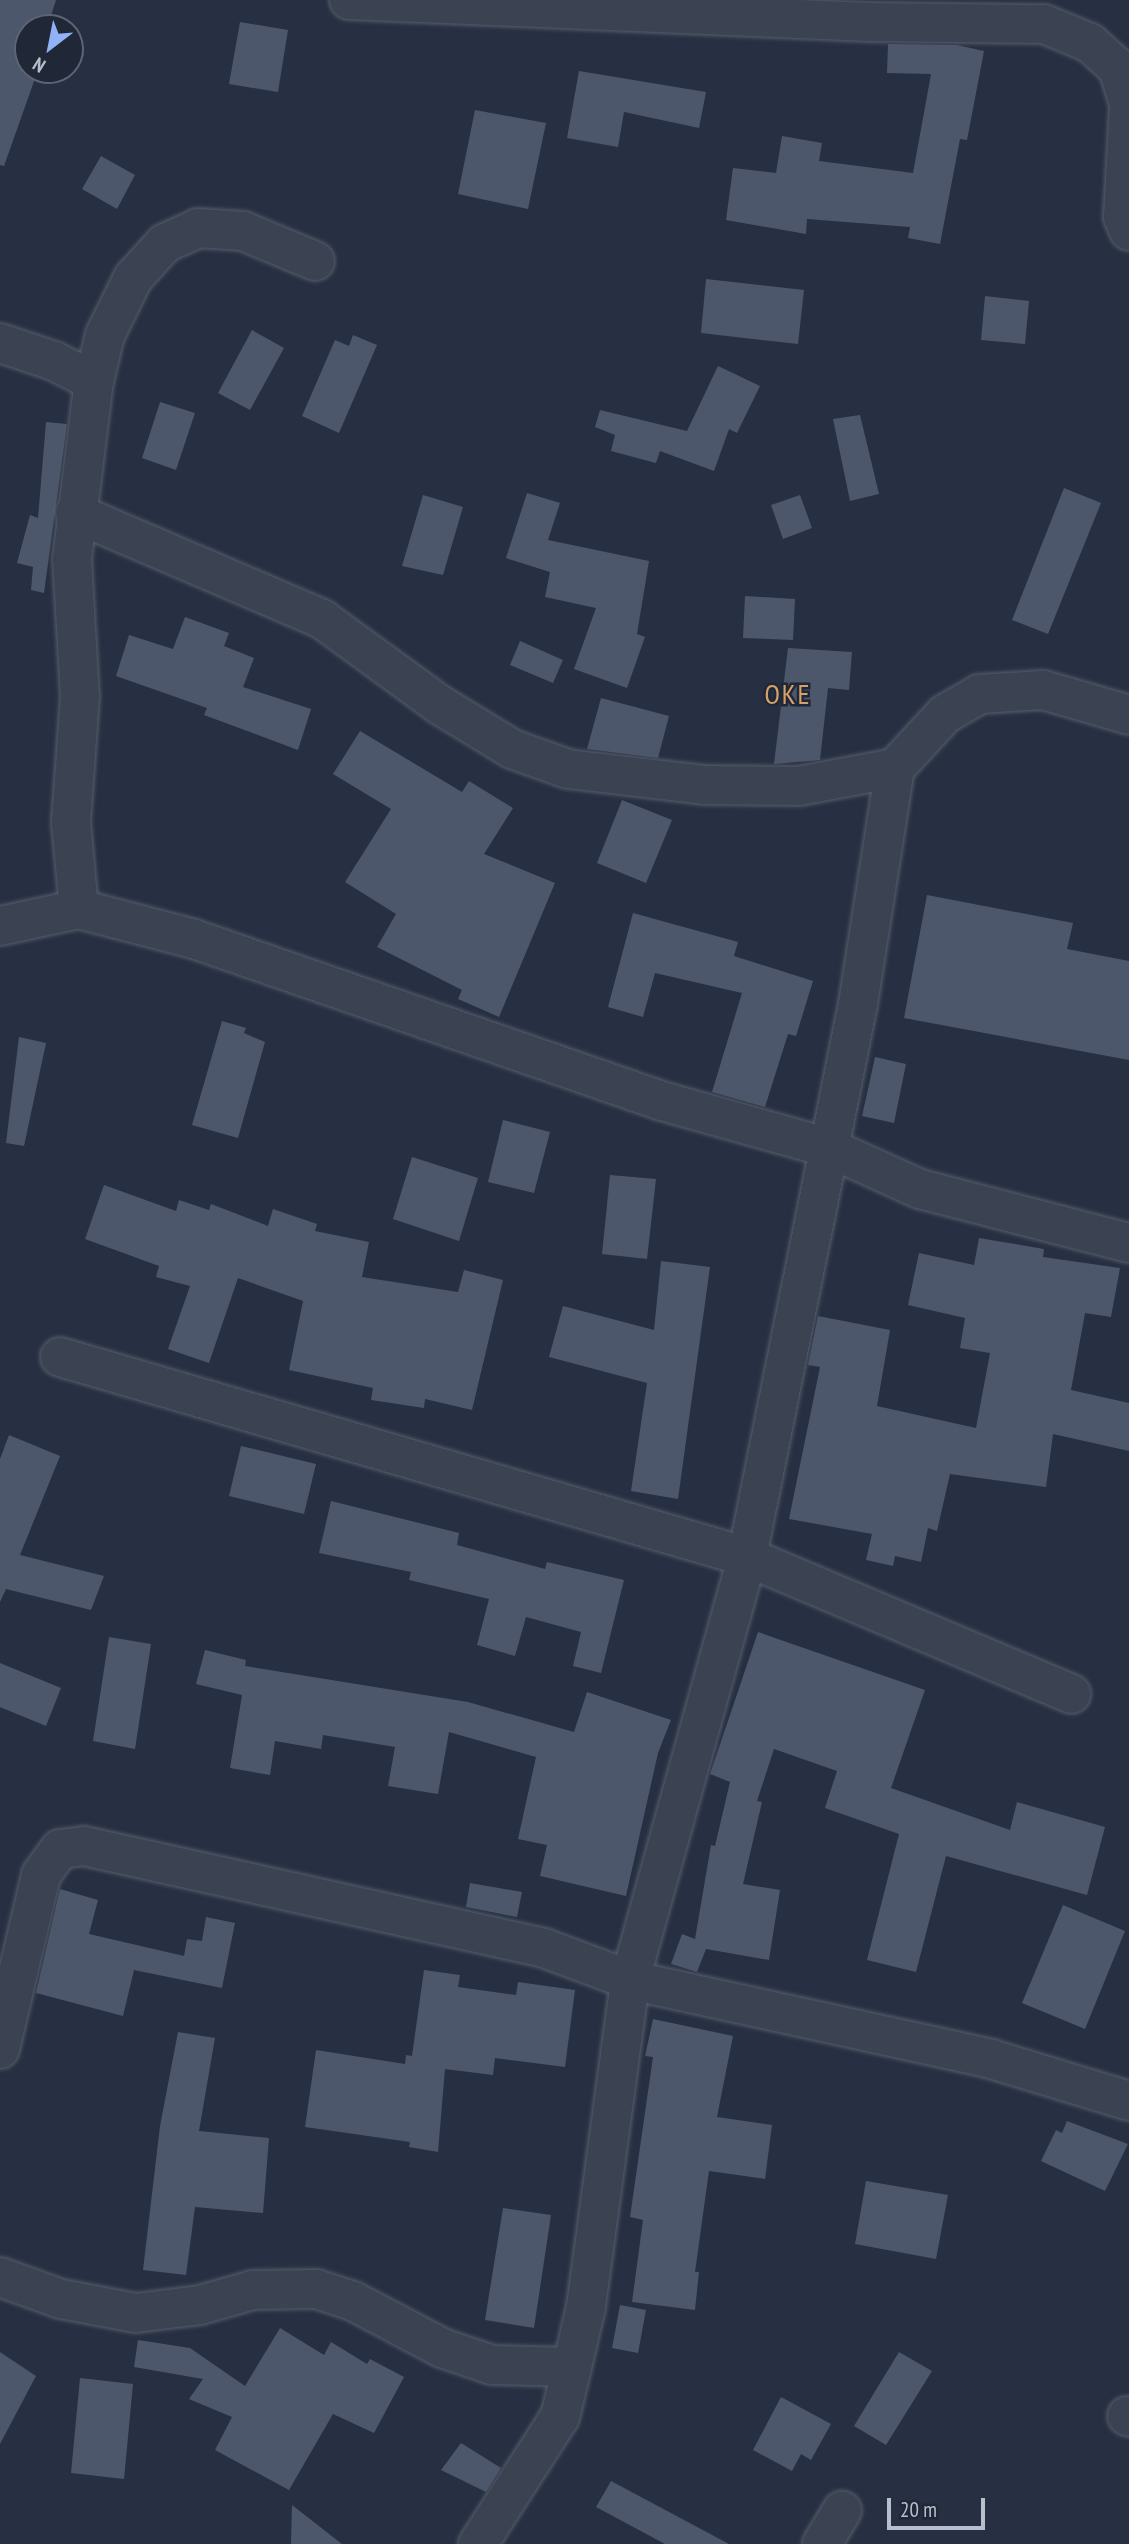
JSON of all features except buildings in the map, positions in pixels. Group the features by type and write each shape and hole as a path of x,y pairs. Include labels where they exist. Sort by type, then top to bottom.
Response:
{"street":[{"path":"349,0 1044,24 1090,43 1118,68 1129,106 1124,217 1129,231"},
{"path":"79,909 71,822 80,697 72,559 75,513 94,381 105,335 133,278 165,243 198,228 243,231 315,261"},
{"path":"0,343 54,360 94,381"},
{"path":"75,513 322,619 440,705 512,749 568,769 704,785 799,786 895,768"},
{"path":"478,2544 560,2417 572,2367 586,2307 630,1980 747,1557 858,1004 895,768 945,714 979,694 1043,690 1129,715"},
{"path":"0,926 79,909 194,939 662,1101 829,1148 920,1189 1129,1243"},
{"path":"60,1357 747,1557 1071,1695"},
{"path":"0,2049 41,1875 61,1849 72,1848 323,1896 518,1942 630,1980 991,2059 1129,2101"},
{"path":"0,2277 61,2299 136,2314 200,2305 253,2290 316,2289 353,2301 442,2348 492,2365 572,2367"},
{"path":"822,2544 842,2511"}],"district":[{"name":"OKE","path":"788,694"}]}
